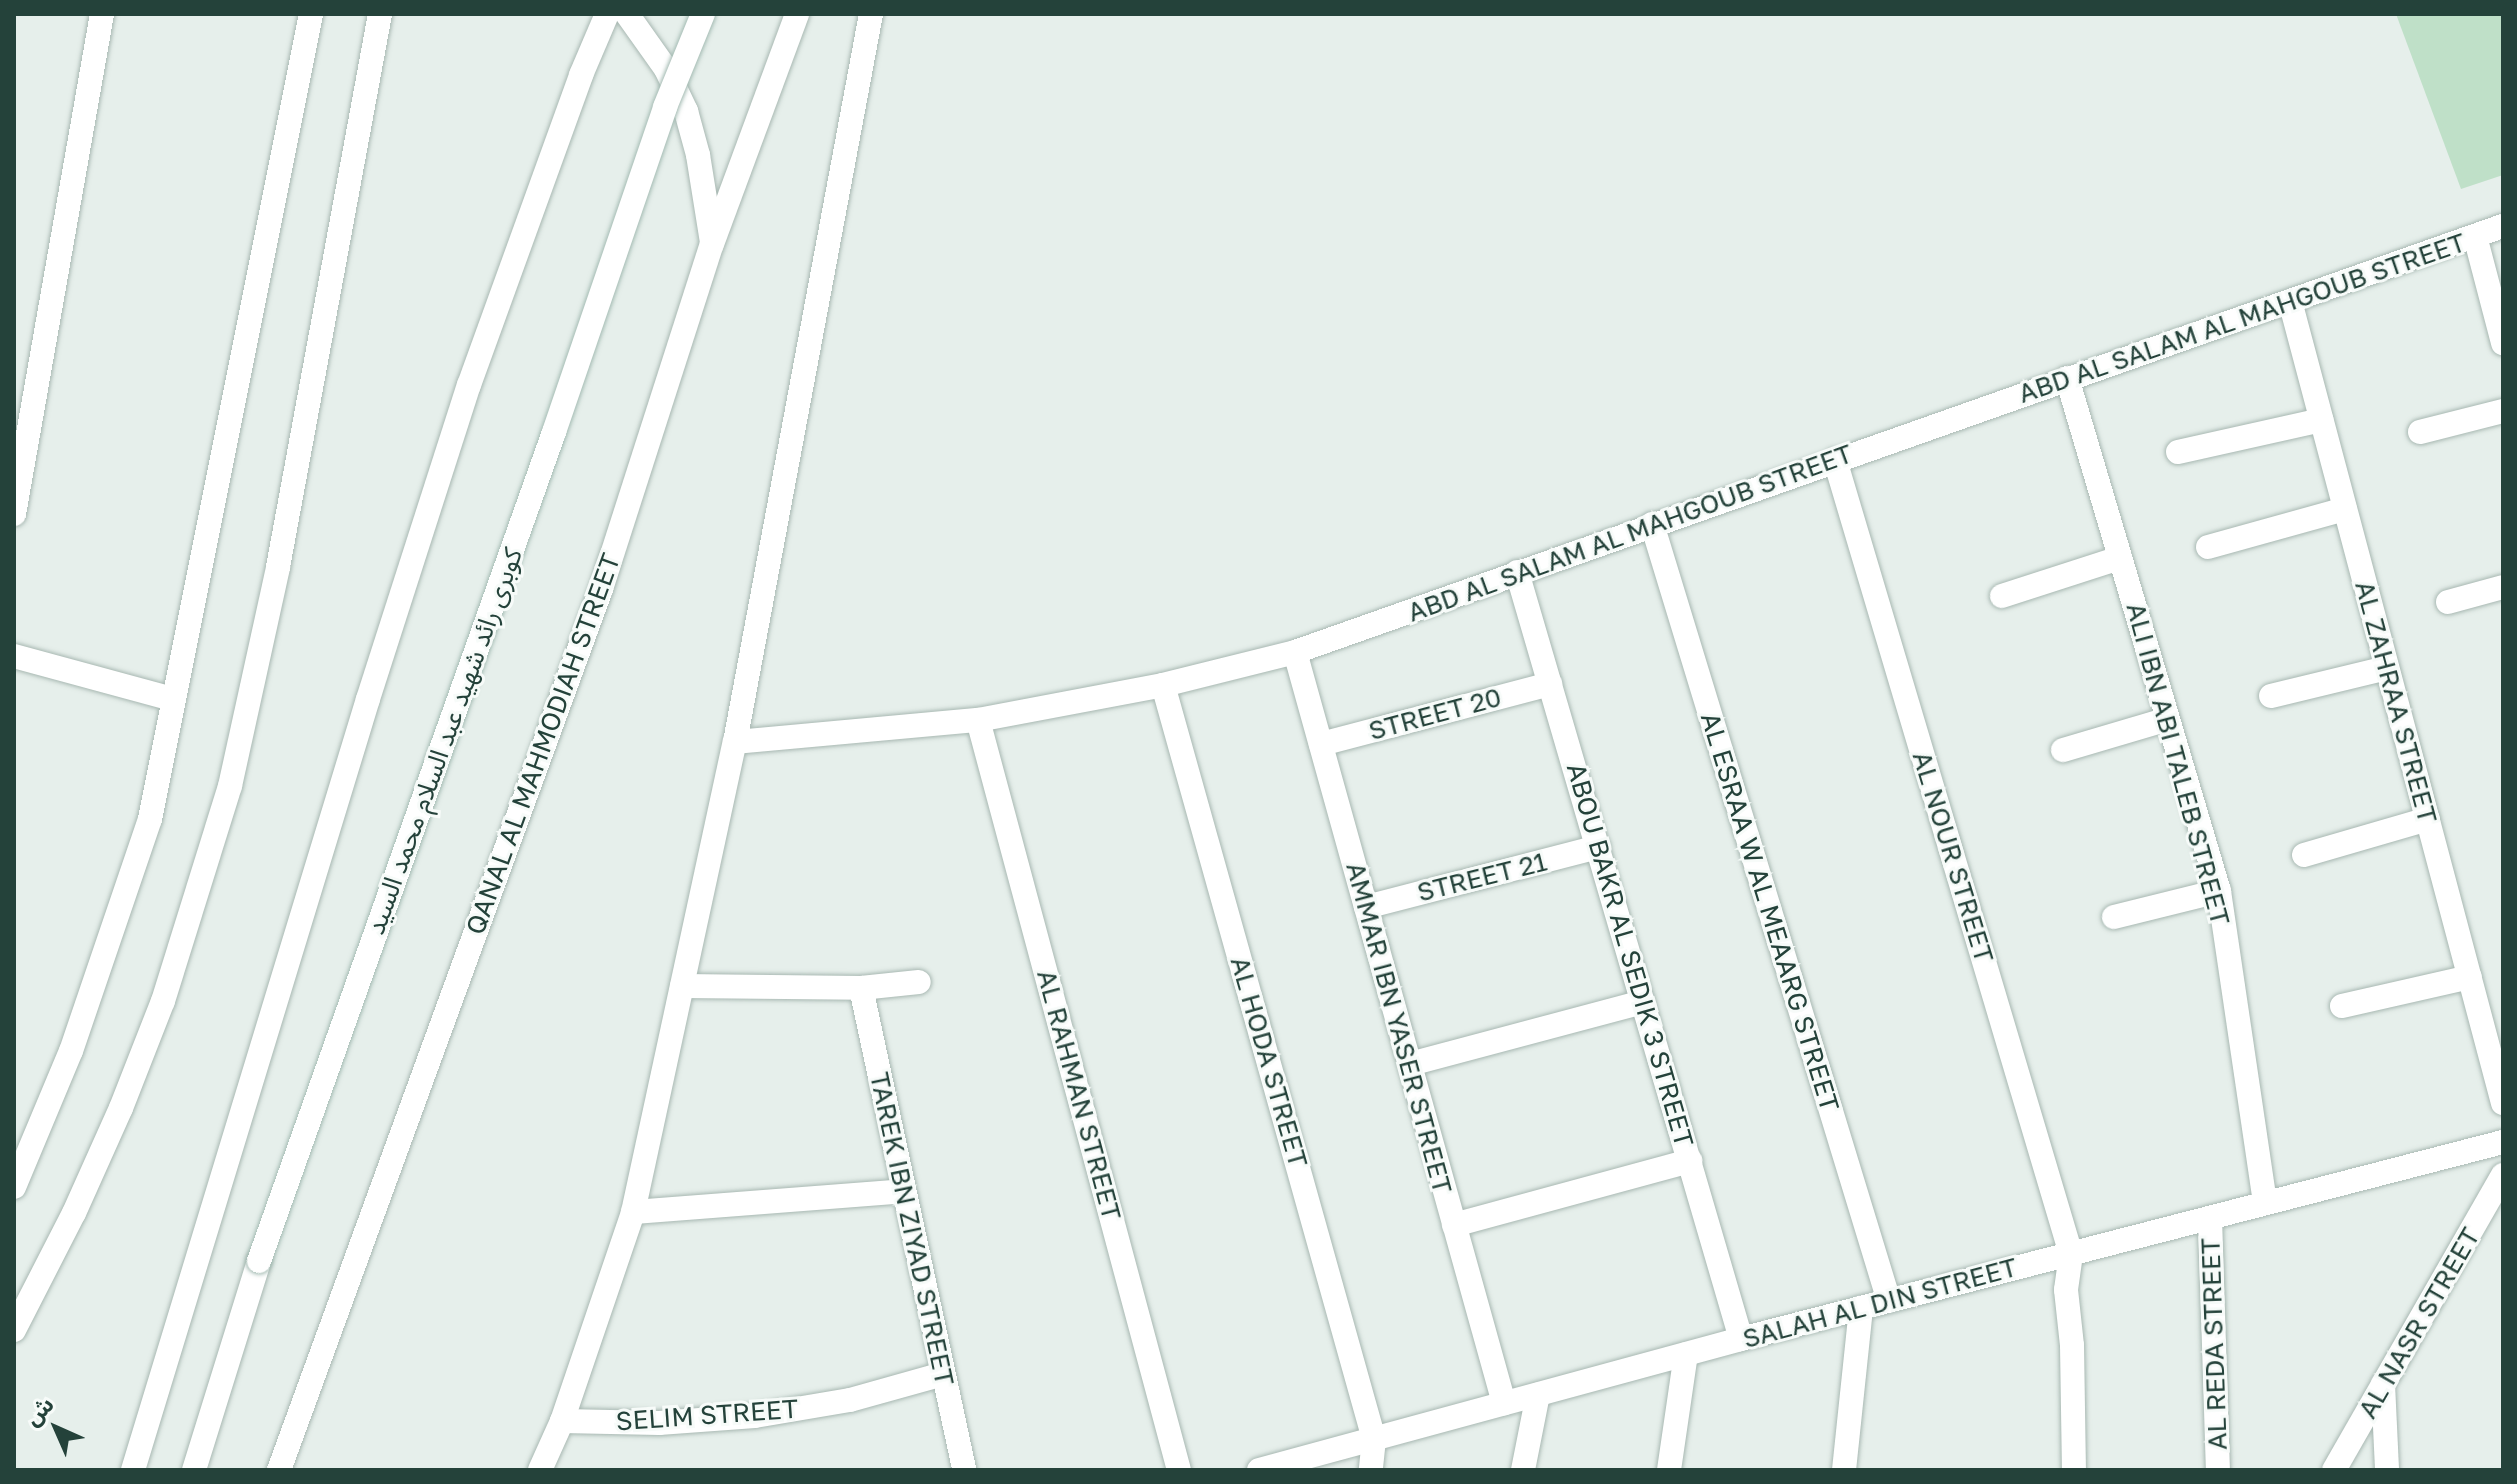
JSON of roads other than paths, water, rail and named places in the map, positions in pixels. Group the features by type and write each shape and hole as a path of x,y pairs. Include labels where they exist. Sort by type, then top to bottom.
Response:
{"street":[{"path":"14,514 102,14"},
{"path":"14,1187 71,1051 114,935 150,819 311,14"},
{"path":"133,1470 469,385 581,75 607,14"},
{"path":"627,14 666,69 686,111 698,155 712,244"},
{"name":"كوبرى رائد شهيد عبد السلام محمد السيد","path":"194,1470 259,1261 554,432 665,107 703,14"},
{"name":"QANAL AL MAHMODIAH STREET","path":"280,1469 601,589 712,244 797,14"},
{"path":"540,1470 562,1421 633,1212 735,742 871,14"},
{"path":"14,1330 74,1213 163,1001 230,786 278,567 380,15"},
{"name":"ABD AL SALAM AL MAHGOUB STREET","path":"735,742 978,720 1163,685 1295,652 2503,226"},
{"path":"2475,236 2503,343"},
{"name":"AL ZAHRAA STREET","path":"2290,301 2503,1103"},
{"name":"ALI IBN ABI TALEB STREET","path":"2067,378 2219,891 2265,1203"},
{"path":"2420,432 2503,411"},
{"path":"2178,452 2321,420"},
{"name":"AL NOUR STREET","path":"1835,460 2071,1254"},
{"path":"2208,547 2345,509"},
{"name":"AL ESRAA W AL MEAARG STREET","path":"1652,524 1889,1301"},
{"path":"2002,596 2120,558"},
{"name":"ABOU BAKR AL SEDIK 3 STREET","path":"1517,572 1741,1339"},
{"path":"2448,602 2503,587"},
{"name":"AMMAR IBN YASER STREET","path":"1295,652 1504,1403"},
{"path":"14,656 172,699"},
{"path":"2271,696 2387,668"},
{"name":"STREET 20","path":"1321,744 1550,684"},
{"name":"AL HODA STREET","path":"1163,685 1374,1439"},
{"path":"2063,750 2168,719"},
{"name":"AL RAHMAN STREET","path":"978,720 1179,1470"},
{"path":"2304,855 2428,819"},
{"name":"STREET 21","path":"1366,907 1598,847"},
{"path":"2114,917 2219,891"},
{"path":"2342,1006 2470,977"},
{"path":"682,986 861,988 919,982"},
{"name":"TAREK IBN ZIYAD STREET","path":"861,988 964,1470"},
{"path":"1410,1064 1643,1002"},
{"name":"SALAH AL DIN STREET","path":"1259,1470 1741,1339 2503,1142"},
{"path":"1454,1225 1690,1161"},
{"name":"AL NASR STREET","path":"2334,1470 2503,1175"},
{"path":"633,1212 904,1191"},
{"name":"AL REDA STREET","path":"2210,1218 2218,1470"},
{"path":"2071,1254 2066,1290 2072,1345 2074,1470"},
{"path":"1844,1470 1861,1308"},
{"path":"1669,1470 1686,1354"},
{"name":"SELIM STREET","path":"562,1421 659,1423 755,1416 850,1400 943,1374"},
{"path":"2383,1384 2387,1470"},
{"path":"1523,1470 1538,1394"},
{"path":"1371,1470 1374,1439"}]}
